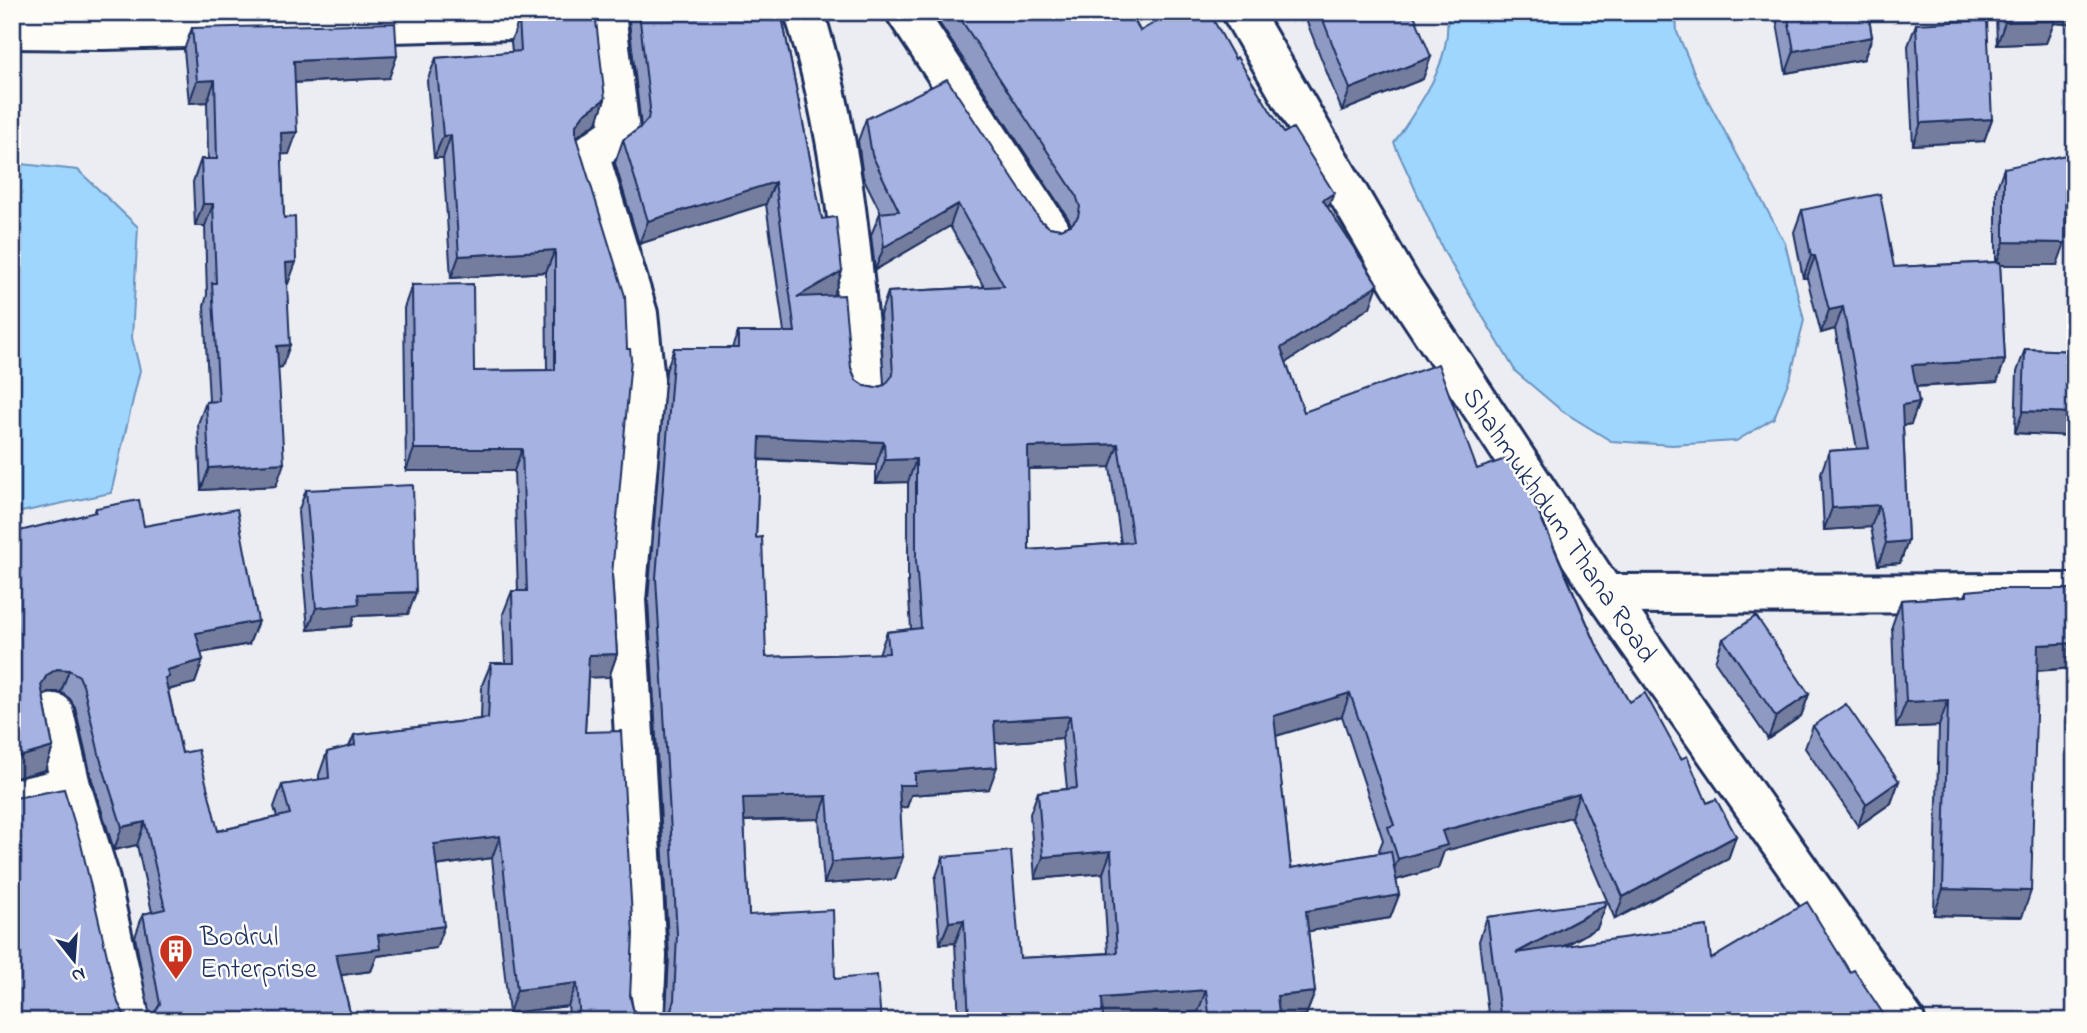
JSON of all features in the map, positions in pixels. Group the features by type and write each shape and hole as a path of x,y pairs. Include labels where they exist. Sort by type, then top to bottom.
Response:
{"street":[{"path":"12,29 103,30 515,20 561,12"},
{"path":"606,12 620,132 589,154 638,314 645,381 626,600 647,956 644,1021"},
{"path":"804,12 822,68 848,209 865,389"},
{"path":"906,12 1051,230"},
{"name":"Shahmukhdum Thana Road","path":"1242,12 1400,283 1605,594 1905,1021"},
{"path":"1605,594 2075,593"},
{"path":"54,713 71,786 99,876 131,1021"},
{"path":"12,800 71,786"}],"water":[{"path":"1447,12 1676,12 1677,32 1699,84 1785,243 1804,320 1791,375 1774,418 1736,441 1672,445 1611,441 1562,411 1516,372 1444,252 1394,143 1424,97 1440,65 1445,49"},
{"path":"12,163 78,170 138,227 132,338 140,370 111,493 12,514"}],"building":[{"path":"564,12 595,12 605,99 584,114 576,125 576,137 625,296 627,349 630,349 631,359 612,575 617,654 589,655 585,732 621,731 633,934 630,997 633,1009 641,1017 651,1020 663,1017 671,1010 674,1000 677,934 656,578 674,348 738,348 738,332 795,332 775,182 648,221 623,140 648,119 650,108 639,12 781,12 822,219 836,217 842,271 797,297 844,295 851,368 856,380 875,388 885,385 893,375 888,292 1004,286 958,204 884,247 880,213 899,211 872,155 866,119 947,79 1040,220 1049,227 1060,229 1071,225 1078,217 1080,207 1076,195 956,12 1130,12 1140,31 1174,12 1209,12 1235,59 1237,57 1284,133 1293,128 1334,193 1323,200 1378,285 1281,348 1304,412 1438,364 1477,469 1511,457 1532,489 1537,501 1534,502 1596,644 1629,702 1645,693 1681,759 1687,756 1707,803 1716,799 1736,836 1623,897 1579,794 1442,831 1447,845 1398,859 1388,827 1394,825 1350,693 1274,716 1291,868 1391,851 1399,895 1306,911 1315,992 1277,996 1280,1021 1210,1021 1206,990 1102,998 1103,1021 969,1021 964,920 949,922 943,857 1011,851 1020,958 1117,953 1111,851 1043,857 1038,792 1077,788 1070,716 994,721 997,767 915,773 915,785 899,785 903,857 832,862 827,796 743,798 749,915 833,910 835,979 877,975 881,1021 580,1021 577,983 517,990 500,836 434,844 444,926 378,935 380,949 336,954 352,1021 12,1021 12,797 64,789 81,844 118,1003 124,1014 133,1019 143,1020 153,1015 160,1004 143,914 165,909 145,822 122,827 100,758 79,676 69,670 57,669 47,675 41,685 53,747 12,759 12,533 96,512 96,508 139,500 144,526 237,509 258,621 196,633 203,660 167,670 169,677 165,678 182,753 198,750 218,831 290,814 282,785 329,778 327,752 355,745 354,735 488,718 491,663 514,663 512,591 527,591 522,449 414,449 412,285 473,284 474,371 555,370 555,250 459,256 451,135 443,136 436,58 521,51 519,19","holes":["760,437 884,442 885,460 916,459 916,560 921,628 887,632 889,653 766,657 762,537 756,538","1118,444 1133,542 1029,550 1028,447"]},
{"path":"1320,12 1413,12 1431,57 1350,89"},
{"path":"1787,12 1868,12 1872,37 1794,51"},
{"path":"2005,12 2054,12 2054,21 2005,22"},
{"path":"1987,20 1992,119 1921,123 1916,24"},
{"path":"395,23 397,56 294,61 297,132 281,133 284,218 295,217 296,262 286,263 290,345 277,346 284,463 209,468 206,402 219,401 212,283 216,283 213,204 203,204 201,159 217,159 215,80 197,81 192,28"},
{"path":"12,82 16,117 12,118"},
{"path":"2066,155 2065,243 2004,242 2004,168"},
{"path":"1880,194 1894,267 2000,262 2005,360 1912,365 1919,402 1902,405 1908,541 1886,543 1879,505 1832,508 1829,451 1869,448 1843,307 1829,310 1815,256 1811,256 1802,210"},
{"path":"2025,349 2075,351 2075,413 2023,411"},
{"path":"413,485 416,592 358,594 359,604 316,608 306,490"},
{"path":"2075,589 2075,643 2038,645 2031,891 1943,889 1948,700 1906,702 1901,600 1967,596 1967,591"},
{"path":"1756,616 1809,694 1776,717 1723,639"},
{"path":"1846,704 1899,781 1866,804 1813,726"},
{"path":"1605,901 1606,905 1516,953 1707,926 1711,959 1807,902 1850,972 1854,970 1888,1021 1501,1021 1487,917"}],"place":[{"name":"Bodrul Enterprise","path":"176,981"}]}
